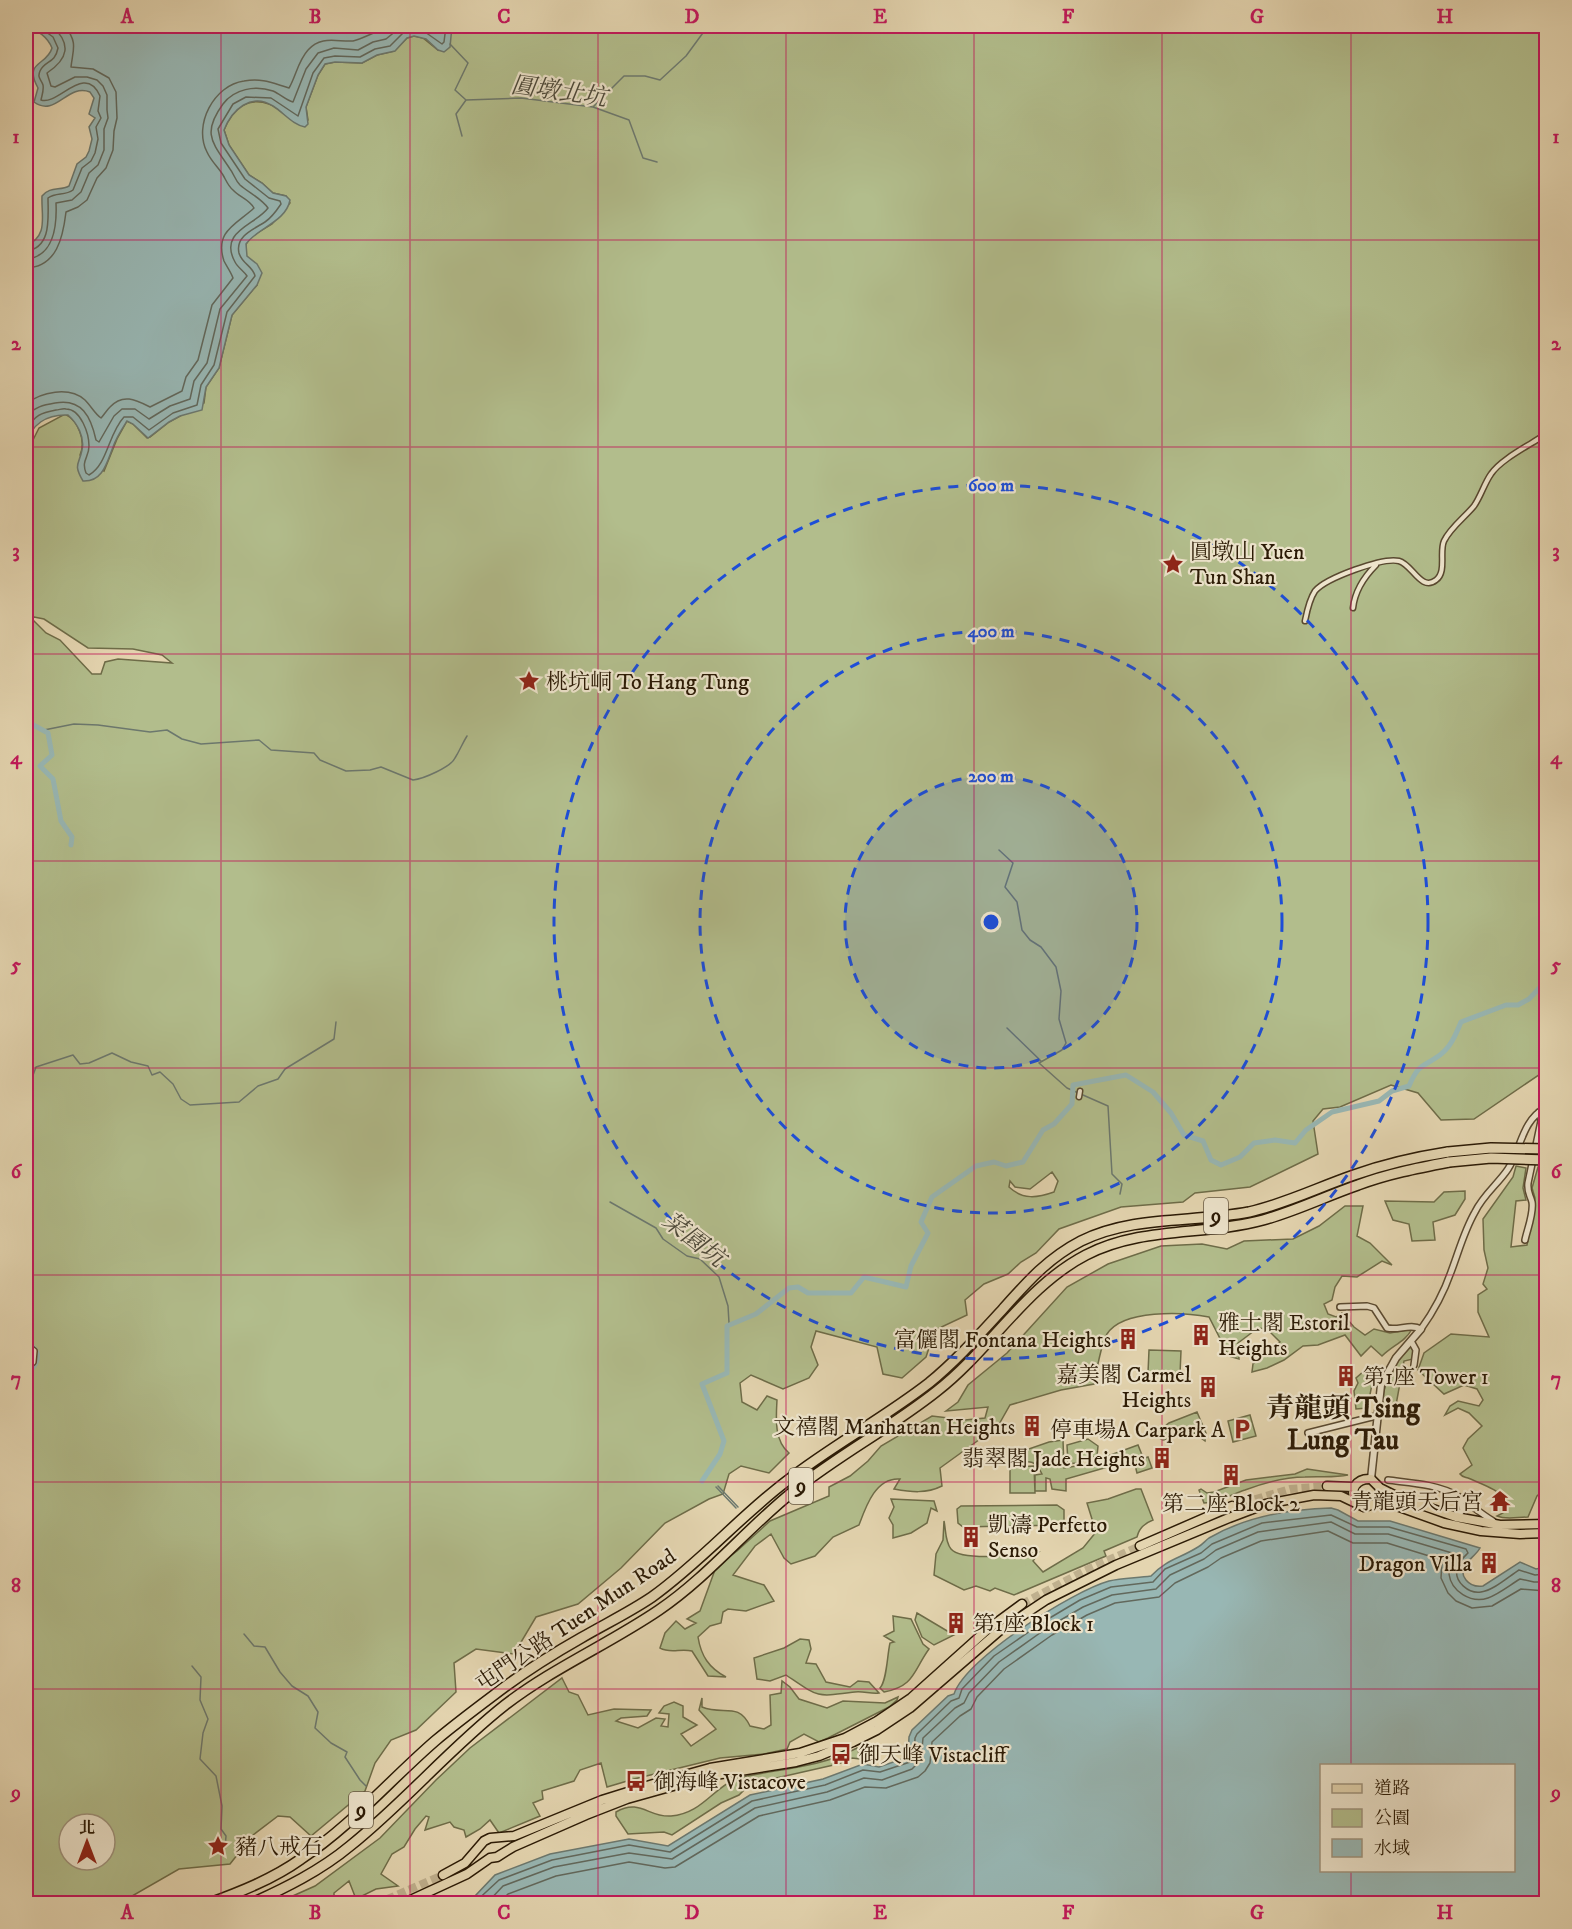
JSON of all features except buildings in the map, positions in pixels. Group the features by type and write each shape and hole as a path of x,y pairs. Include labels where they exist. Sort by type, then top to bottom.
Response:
{"highway":[{"name":"屯門公路 Tuen Mun Road","path":"250,1904 311,1874 348,1848 385,1816 460,1742 508,1703 548,1675 659,1609 684,1590 796,1489 941,1388 982,1350 1039,1289 1075,1262 1107,1246 1130,1238 1225,1228 1261,1221 1359,1184 1448,1157 1491,1148 1546,1149"},
{"name":"屯門公路 Tuen Mun Road","path":"207,1904 261,1882 298,1862 327,1842 436,1740 498,1692 536,1665 633,1609 665,1587 787,1480 933,1379 974,1340 1044,1264 1066,1250 1095,1235 1126,1225 1248,1212 1375,1167 1412,1158 1546,1160"}],"main road":[{"path":"1356,1503 1353,1495 1354,1487 1361,1480 1371,1479 1380,1488 1418,1506 1456,1517 1500,1525 1546,1524"},
{"path":"1327,1486 1354,1487"},
{"path":"402,1904 467,1874 490,1858 627,1799 709,1776 796,1762 854,1742 910,1708 998,1632 1046,1600 1116,1565 1229,1518 1281,1500 1314,1495 1341,1496 1368,1508 1376,1504 1381,1497 1380,1488"},
{"path":"1376,1504 1394,1505 1444,1523 1481,1532 1546,1533"},
{"path":"1140,1545 1232,1506"},
{"path":"443,1875 465,1863 486,1839 514,1836 602,1800 663,1781 710,1768 800,1754 845,1738 877,1721 911,1698 988,1629 1022,1604"},
{"path":"496,1839 502,1846 500,1854"},
{"path":"482,1844 484,1855 490,1858"}],"street":[{"path":"1305,621 1309,604 1316,591 1339,575 1377,563 1400,561 1424,582 1429,583 1436,580 1441,572 1444,540 1474,505 1493,471 1546,434"},
{"path":"1353,608 1354,596 1365,576 1377,563"},
{"path":"1079,1097 1080,1091"},
{"path":"1371,1479 1378,1396 1385,1376 1396,1359 1422,1329 1452,1271 1457,1251 1475,1211 1510,1167 1523,1135 1539,1112 1546,1107"},
{"path":"1525,1240 1532,1207 1532,1201 1527,1193 1541,1121 1539,1112"},
{"path":"1340,1307 1367,1305 1374,1308 1387,1328 1400,1329 1415,1326 1422,1329"},
{"path":"1411,1341 1416,1350 1414,1365"},
{"path":"26,1346 34,1352 33,1362 26,1368"},
{"path":"1308,1433 1377,1416"},
{"path":"1390,1482 1432,1486 1457,1496 1500,1525"},
{"path":"1456,1517 1464,1509 1457,1496"},
{"path":"1197,1521 1200,1524 1206,1524 1229,1518"}],"green space":[{"path":"452,26 1546,26 1546,1070 1474,1119 1441,1120 1418,1093 1391,1085 1340,1107 1323,1109 1313,1121 1318,1154 1250,1187 1195,1193 1183,1202 1121,1207 1059,1229 1036,1253 1021,1262 1008,1274 984,1284 965,1300 967,1315 935,1330 926,1357 902,1378 883,1374 877,1347 816,1331 811,1347 818,1365 809,1378 783,1389 751,1375 740,1383 742,1402 757,1410 767,1396 777,1400 778,1436 789,1453 769,1473 741,1466 729,1474 723,1494 665,1523 621,1568 578,1604 536,1617 514,1654 476,1649 454,1663 456,1692 416,1730 391,1740 375,1763 365,1791 311,1836 290,1817 278,1816 253,1835 230,1864 179,1869 120,1903 26,1903 26,1372 32,1368 26,1361 26,454 39,428 65,414 74,421 80,432 82,450 80,455 104,471 127,421 147,438 169,422 204,403 206,387 219,368 232,315 257,285 245,253 246,244 252,236 272,224 290,203 286,196 273,193 249,175 229,145 224,130 231,116 247,103 261,102 277,108 298,124 308,120 306,107 318,75 325,64 362,63 377,55 394,51 407,38 414,36 423,38 438,50","holes":["29,616 44,619 88,648 133,649 162,655 172,663 118,659 105,662 101,674 92,674 60,640 46,633","1052,1172 1058,1181 1054,1192 1030,1197 1009,1187 1010,1181 1015,1187 1030,1189"]},
{"path":"1516,1166 1526,1168 1523,1188 1526,1200 1516,1201 1511,1247 1527,1245 1535,1198 1532,1188 1538,1167 1546,1168 1546,1488 1537,1496 1528,1517 1508,1518 1497,1516 1503,1513 1509,1503 1505,1498 1460,1474 1472,1465 1463,1448 1468,1439 1482,1426 1469,1413 1458,1408 1445,1415 1450,1406 1458,1401 1479,1406 1483,1400 1477,1389 1464,1385 1444,1394 1418,1370 1424,1353 1451,1334 1489,1337 1478,1312 1478,1295 1487,1289 1483,1284 1488,1268 1484,1250 1483,1219 1513,1177"},
{"path":"1465,1191 1465,1199 1455,1215 1433,1222 1435,1240 1412,1241 1409,1224 1393,1220 1385,1201 1434,1202 1444,1192"},
{"path":"1345,1206 1363,1206 1357,1236 1370,1243 1392,1265 1382,1261 1357,1277 1342,1276 1335,1287 1332,1300 1324,1304 1328,1314 1336,1317 1342,1313 1354,1327 1365,1335 1374,1329 1390,1333 1412,1329 1406,1337 1382,1356 1371,1346 1361,1356 1345,1335 1318,1345 1303,1346 1284,1360 1252,1372 1253,1364 1280,1342 1267,1329 1258,1328 1238,1343 1239,1359 1229,1356 1209,1317 1154,1314 1126,1320 1115,1326 1105,1338 1094,1384 1061,1390 1010,1405 998,1426 940,1468 942,1486 924,1491 912,1491 894,1489 900,1479 884,1483 873,1494 859,1525 833,1537 815,1556 791,1564 784,1558 771,1534 755,1546 733,1575 764,1585 774,1601 746,1611 728,1609 723,1612 721,1623 710,1626 698,1637 707,1661 726,1677 708,1676 692,1651 668,1651 660,1648 665,1633 676,1621 685,1629 696,1623 687,1619 700,1611 716,1567 770,1521 829,1496 829,1487 850,1476 881,1446 932,1416 965,1420 985,1418 988,1407 946,1411 958,1402 968,1385 1007,1353 1067,1287 1108,1264 1161,1246 1202,1244 1227,1249 1244,1241 1293,1239 1319,1226"},
{"path":"1412,1345 1413,1359 1404,1361 1394,1416 1381,1416 1383,1394 1388,1377"},
{"path":"1149,1350 1181,1351 1180,1374 1148,1373"},
{"path":"1364,1371 1373,1379 1368,1405 1367,1408 1356,1409 1354,1391 1358,1383 1356,1378"},
{"path":"1197,1412 1206,1433 1205,1441 1194,1433 1163,1440 1153,1435 1169,1423"},
{"path":"1250,1415 1256,1436 1233,1442 1228,1421"},
{"path":"1088,1439 1098,1446 1097,1456 1068,1464 1067,1445"},
{"path":"1063,1440 1064,1468 1083,1465 1138,1445 1142,1455 1139,1460 1148,1457 1152,1468 1137,1473 1134,1461 1125,1462 1066,1479 1066,1491 1052,1489 1050,1479 1046,1478 1046,1491 1035,1491 1035,1475 1042,1474 1034,1463 1014,1463 1017,1453 1049,1442"},
{"path":"1034,1466 1035,1493 1010,1493 1010,1467"},
{"path":"1307,1469 1348,1475 1282,1479 1209,1503 1204,1503 1199,1490 1207,1493 1214,1492 1246,1480 1295,1474"},
{"path":"1141,1489 1153,1520 1143,1526 1137,1537 1104,1551 1106,1556 1014,1595 995,1588 990,1591 976,1586 964,1590 934,1575 936,1554 943,1540 944,1521 948,1543 957,1553 993,1556 1039,1552 1033,1561 1043,1572 1083,1548 1096,1532 1087,1503 1108,1499"},
{"path":"891,1499 934,1501 937,1511 931,1508 927,1523 911,1533 893,1538 893,1525 889,1518 894,1507"},
{"path":"1057,1505 1064,1510 1064,1522 1058,1525 963,1527 958,1523 957,1509 961,1506"},
{"path":"917,1613 954,1635 934,1645 922,1637 915,1620"},
{"path":"893,1616 911,1619 923,1644 929,1649 908,1682 884,1692 880,1688 885,1674 890,1643 894,1642 884,1636 894,1631"},
{"path":"800,1639 809,1640 811,1649 806,1663 816,1664 826,1682 850,1687 858,1681 869,1682 879,1693 825,1695 812,1692 786,1675 770,1681 757,1679 754,1658 784,1648"},
{"path":"562,1678 569,1692 578,1695 588,1715 614,1709 651,1710 647,1716 621,1718 616,1721 638,1728 656,1718 665,1719 661,1726 668,1727 669,1714 659,1713 664,1706 674,1702 683,1706 683,1717 697,1725 681,1734 691,1746 716,1729 699,1710 702,1698 702,1707 735,1711 745,1718 750,1726 764,1729 771,1725 770,1695 781,1693 782,1681 799,1699 827,1708 843,1701 885,1703 898,1697 889,1707 819,1742 804,1734 790,1742 787,1749 764,1754 720,1758 607,1787 601,1763 580,1770 574,1781 542,1791 543,1799 533,1803 540,1816 499,1833 490,1820 466,1837 464,1830 454,1827 450,1822 425,1830 429,1817 426,1816 404,1847 392,1854 381,1874 398,1886 376,1889 356,1899 349,1881 334,1893 334,1903 277,1903 315,1886 380,1838 470,1748"},
{"path":"857,1748 861,1759 852,1758 838,1764 750,1784 739,1795 721,1803 672,1835 664,1832 628,1834 616,1816 616,1812 632,1807 663,1816 681,1814 698,1806 737,1778 813,1764"}],"water":[{"path":"26,26 452,26 450,47 444,52 438,50 426,39 414,36 407,38 395,51 377,55 362,63 325,64 318,75 306,107 308,124 305,127 296,124 265,102 250,102 243,105 232,116 224,130 229,145 249,175 273,193 286,196 290,200 283,214 246,244 247,256 257,264 262,273 257,285 232,315 219,368 206,387 202,410 180,416 148,438 127,421 100,475 83,481 78,471 83,445 81,435 68,415 53,416 41,422 32,431 26,445 26,246 33,242 41,231 42,196 48,191 69,186 77,164 86,157 89,151 92,139 89,127 95,118 89,114 94,98 90,92 82,91 68,95 49,106 42,106 34,102 38,88 33,73 52,48 42,34 26,29"},
{"path":"1331,1508 1358,1521 1390,1521 1480,1548 1463,1570 1466,1580 1476,1586 1483,1586 1520,1562 1536,1569 1546,1567 1546,1903 458,1903 474,1897 495,1875 550,1854 629,1839 668,1846 750,1795 823,1779 863,1764 879,1767 908,1757 909,1737 912,1730 948,1696 954,1694 963,1679 978,1663 1022,1628 1092,1587 1119,1579 1151,1576 1162,1566 1223,1531 1284,1512"}],"waterway":[{"path":"594,106 624,76 645,76 660,80 686,56 708,26"},
{"path":"450,44 468,63 455,90 466,100 456,114 462,136"},
{"name":"圓墩北坑","path":"466,100 521,98 593,107 629,120 643,158 657,162"},
{"path":"26,721 48,733 52,755 40,766 53,779 61,821 72,837 71,845"},
{"path":"44,730 74,724 98,725 150,732 167,730 182,739 201,744 259,740 271,750 314,753 320,760 346,771 381,767 413,780 430,775 448,765 455,758 467,736"},
{"path":"999,850 1013,863 1005,887 1017,902 1022,930 1030,940 1041,947 1056,967 1061,991 1059,1019 1066,1043 1062,1050 1039,1063 1067,1088 1108,1106 1112,1174 1122,1184 1120,1194"},
{"path":"702,1481 720,1454 724,1441 702,1384 727,1373 727,1326 756,1314 789,1288 798,1287 808,1293 851,1293 864,1277 906,1287 911,1266 928,1233 921,1222 932,1197 976,1166 994,1162 1006,1166 1023,1162 1043,1130 1054,1124 1072,1104 1073,1085 1126,1075 1153,1092 1171,1113 1184,1135 1203,1141 1211,1160 1221,1165 1240,1157 1254,1143 1275,1140 1295,1143 1306,1130 1332,1112 1379,1101 1392,1091 1409,1086 1418,1070 1447,1048 1461,1022 1506,1005 1518,1005 1529,999 1546,981"},
{"path":"26,1079 32,1078 36,1067 73,1055 80,1064 89,1063 112,1053 131,1062 148,1066 152,1075 160,1072 173,1084 181,1099 190,1105 239,1102 258,1086 278,1079 285,1069 334,1039 336,1022"},
{"path":"1007,1028 1041,1061"},
{"path":"26,1224 28,1217 27,1188"},
{"name":"菜園坑","path":"610,1202 656,1228 663,1239 687,1256 700,1259 719,1277 728,1306 729,1323"},
{"path":"26,1372 33,1368 37,1361 36,1350 33,1347"},
{"path":"718,1486 738,1507"},
{"path":"716,1487 736,1508"},
{"path":"244,1634 254,1646 265,1647 280,1672 292,1686 308,1696 318,1712 315,1728 331,1743 347,1752 345,1757 366,1786"},
{"path":"192,1666 201,1677 200,1700 208,1719 203,1733 200,1759 216,1776 222,1806 221,1829 226,1836 225,1848"}],"tunnel":[{"path":"1232,1506 1290,1489 1327,1486"},
{"path":"1022,1604 1084,1571 1140,1546"},
{"path":"376,1904 443,1875"}],"place":[{"name":"圓墩山 Yuen Tun Shan","path":"1173,564"},
{"name":"桃坑峒 To Hang Tung","path":"529,681"},
{"name":"雅士閣 Estoril Heights","path":"1201,1335"},
{"name":"富儷閣 Fontana Heights","path":"1128,1339"},
{"name":"第1座 Tower 1","path":"1346,1376"},
{"name":"嘉美閣 Carmel Heights","path":"1208,1387"},
{"name":"文禧閣 Manhattan Heights","path":"1032,1426"},
{"name":"停車場A Carpark A","path":"1242,1429"},
{"name":"翡翠閣 Jade Heights","path":"1162,1458"},
{"name":"第二座 Block 2","path":"1231,1475"},
{"name":"青龍頭天后宮","path":"1500,1501"},
{"name":"凱濤 Perfetto Senso","path":"971,1537"},
{"name":"Dragon Villa","path":"1489,1563"},
{"name":"第1座 Block 1","path":"956,1623"},
{"name":"御天峰 Vistacliff","path":"841,1754"},
{"name":"御海峰 Vistacove","path":"636,1781"},
{"name":"豬八戒石","path":"218,1846"}],"district":[{"name":"青龍頭 Tsing Lung Tau","path":"1343,1423"}]}
